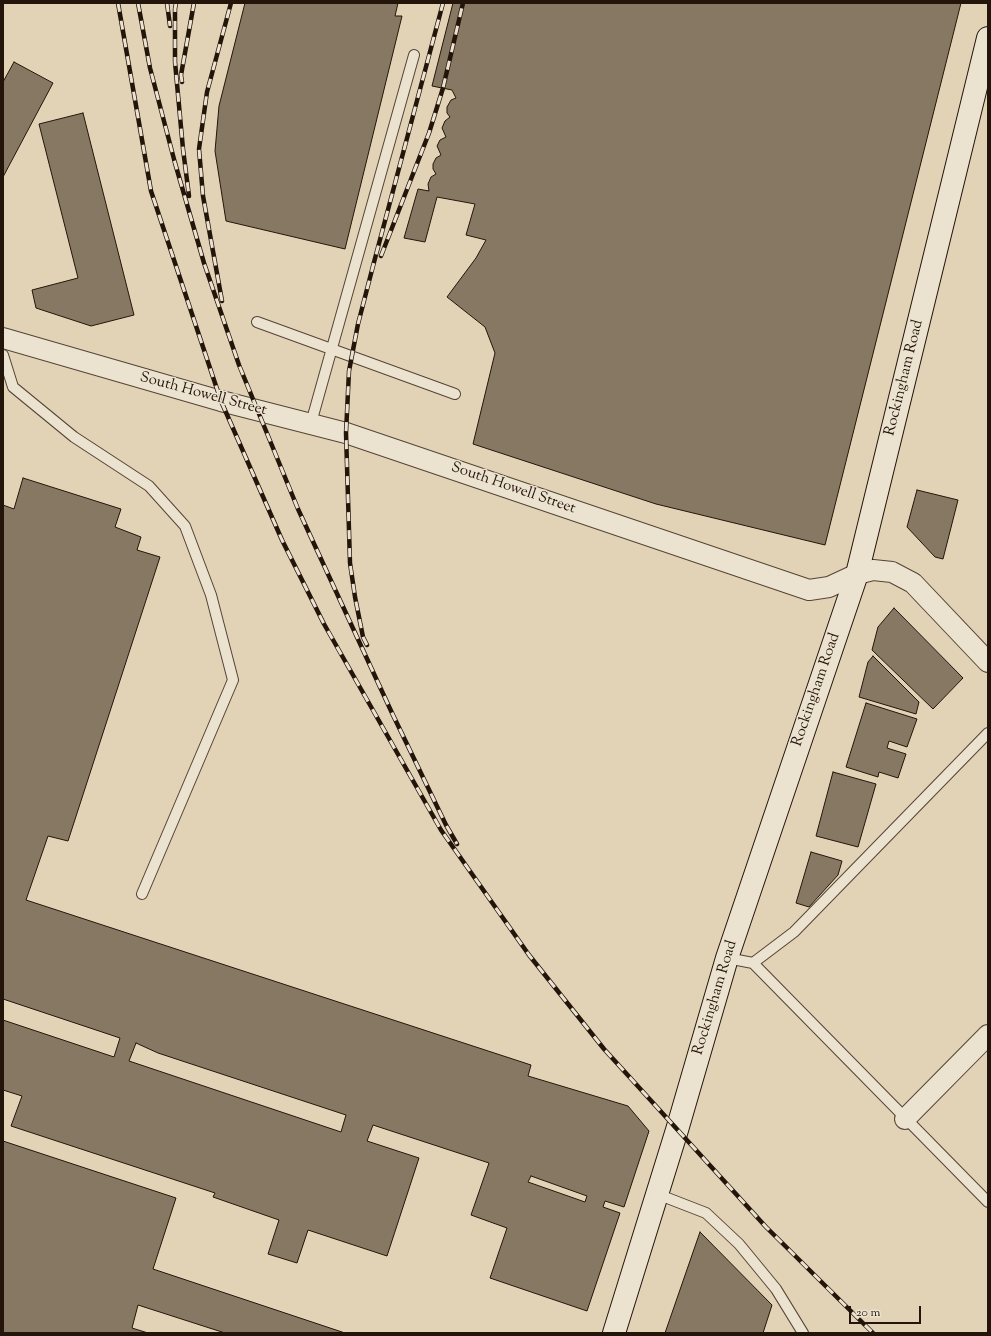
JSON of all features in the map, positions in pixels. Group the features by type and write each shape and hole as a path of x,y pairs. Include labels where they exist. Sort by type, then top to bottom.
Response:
{"street":[{"name":"Rockingham Road","path":"614,1333 677,1130 727,958 857,574 988,38"},
{"name":"South Howell Street","path":"3,338 221,401 352,435 809,590 829,587 857,574 873,570 892,572 913,583 988,662"},
{"path":"905,1119 988,1035"}],"lane":[{"path":"310,423 414,56"},
{"path":"257,322 455,394"},
{"path":"3,355 13,387 74,437 149,486 185,526 211,595 233,680 142,894"},
{"path":"753,963 794,932 988,733"},
{"path":"727,958 753,963 988,1202"},
{"path":"657,1194 706,1213 739,1244 776,1289 803,1333"}],"building":[{"path":"245,3 398,3 395,16 402,16 345,249 226,221 215,151 219,106"},
{"path":"453,3 961,3 825,545 656,504 473,444 495,353 485,327 447,297 476,258 486,240 466,235 475,204 437,197 425,242 404,238 418,189 429,191 428,184 431,177 436,174 433,169 433,164 436,158 441,155 437,146 440,140 446,137 442,128 445,121 450,117 447,113 447,107 451,100 456,98 452,90 432,86"},
{"path":"14,62 53,83 3,177 3,82"},
{"path":"83,113 134,315 91,326 36,308 32,290 78,278 39,124"},
{"path":"23,478 121,509 115,527 141,537 137,550 160,557 68,841 48,836 26,900 531,1065 528,1076 628,1106 649,1131 624,1207 605,1201 603,1207 620,1213 587,1311 490,1278 507,1228 471,1215 489,1163 373,1125 367,1141 419,1158 387,1256 308,1230 297,1263 268,1254 279,1220 213,1197 215,1193 11,1126 22,1096 3,1090 3,1020 114,1057 120,1038 3,999 3,505 14,509","holes":["136,1043 158,1053 346,1115 341,1132 129,1061","531,1176 587,1196 585,1202 528,1182"]},
{"path":"917,490 958,500 943,559 935,557 907,527"},
{"path":"894,608 963,678 933,709 872,650 878,627"},
{"path":"873,656 919,702 916,714 859,697 868,662"},
{"path":"866,703 917,719 907,747 889,741 887,748 906,754 898,778 879,772 878,777 846,767"},
{"path":"833,772 876,784 858,847 816,836"},
{"path":"811,852 842,861 838,875 809,907 796,903"},
{"path":"3,1141 176,1198 153,1269 345,1333 225,1333 138,1305 132,1328 148,1333 3,1333"},
{"path":"700,1232 772,1305 763,1333 665,1333"}],"railway":[{"path":"118,3 151,191 221,401 282,540 324,624 441,830 529,955 604,1049 766,1227 873,1333"},
{"path":"138,3 150,68 175,163 204,263 239,365 298,509 392,713 446,825 457,844"},
{"path":"167,3 170,26"},
{"path":"176,3 175,62 189,196"},
{"path":"182,82 181,75 194,3"},
{"path":"222,301 203,196 199,149 207,92 231,3"},
{"path":"367,645 363,637 350,563 346,433 349,371 358,324 443,3"},
{"path":"381,256 429,133 443,88 463,3"}]}
